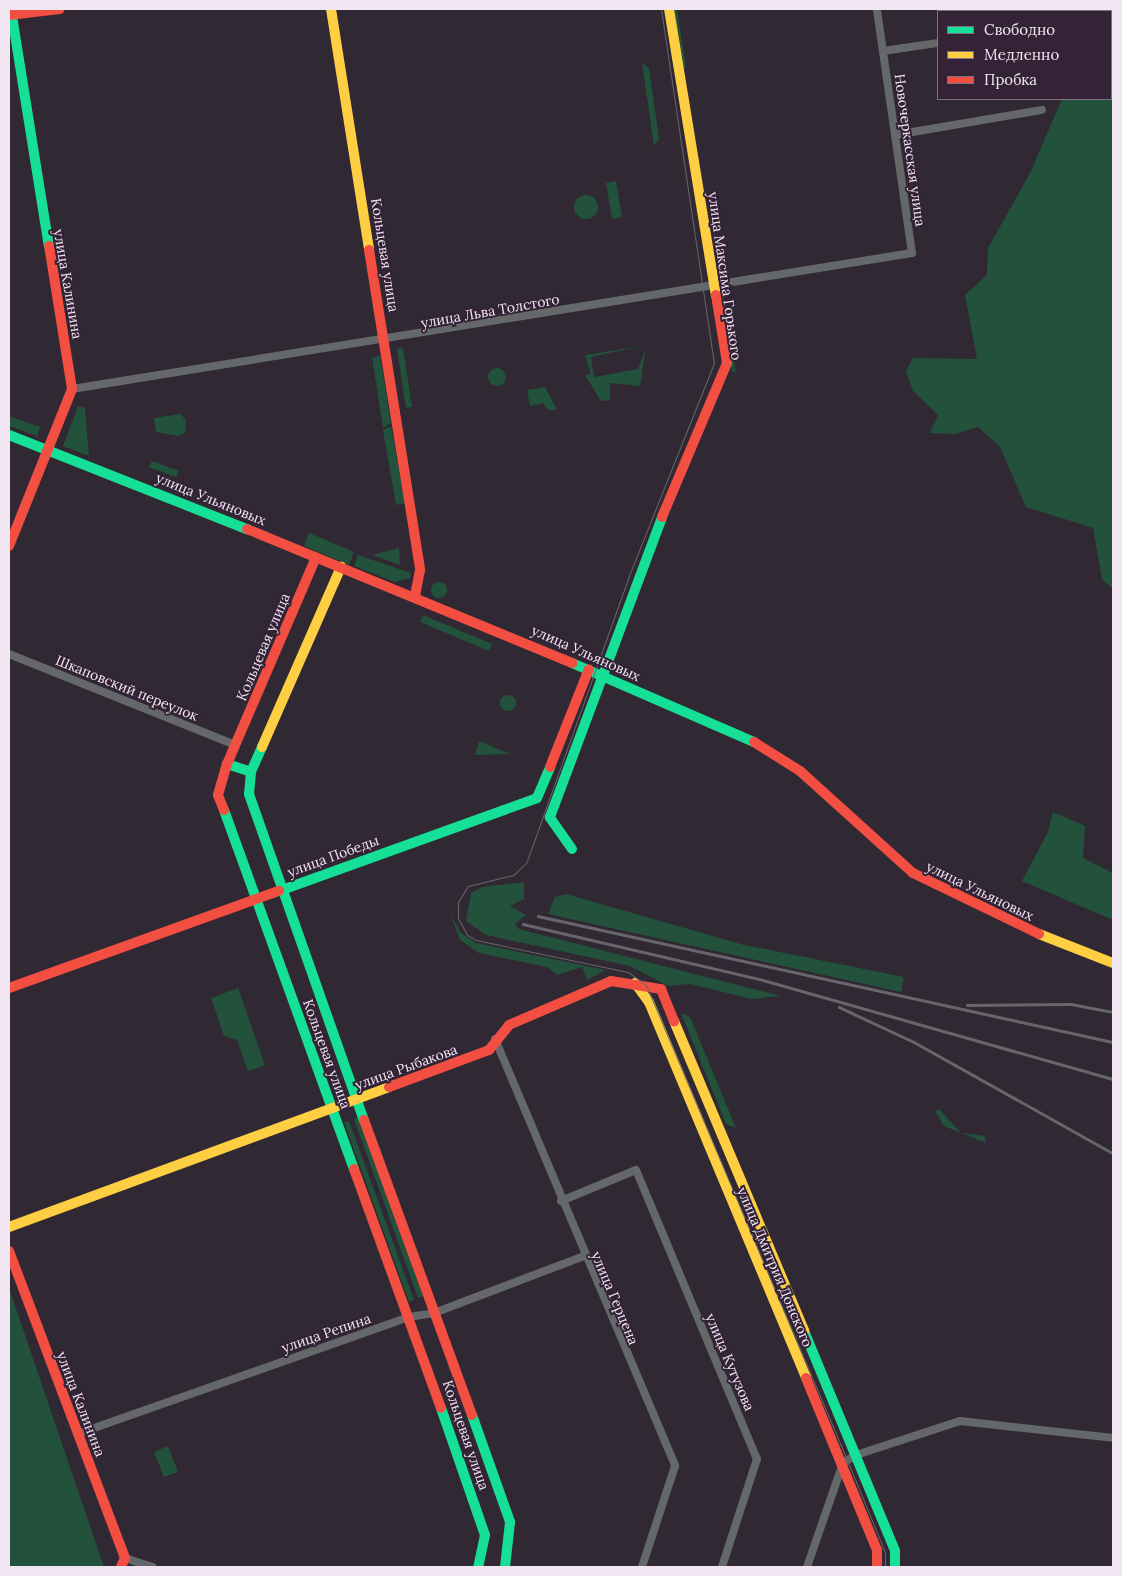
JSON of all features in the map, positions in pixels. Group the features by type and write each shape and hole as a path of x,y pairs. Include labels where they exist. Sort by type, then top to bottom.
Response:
{"street":[{"path":"10,16 60,9"},
{"name":"Кольцевая улица","path":"330,9 385,342 420,570 415,595"},
{"name":"улица Максима Горького","path":"572,849 550,817 646,556 727,363 716,286 669,9"},
{"name":"Новочеркасская улица","path":"876,9 912,253"},
{"name":"улица Калинина","path":"10,16 72,389"},
{"path":"883,51 937,43"},
{"path":"895,135 1042,110"},
{"name":"улица Льва Толстого","path":"72,389 385,342 912,253"},
{"path":"9,546 72,389"},
{"name":"улица Ульяновых","path":"9,435 49,449 415,595 761,745 800,771 913,874 1029,930 1113,963"},
{"name":"Кольцевая улица","path":"316,557 227,764 218,795 409,1317 485,1535 478,1567"},
{"name":"Кольцевая улица","path":"341,567 251,772 253,811 510,1522 505,1567"},
{"name":"Шкаповский переулок","path":"9,654 235,745"},
{"name":"улица Победы","path":"9,988 537,798 589,669"},
{"path":"227,764 251,772"},
{"name":"улица Рыбакова","path":"9,1227 333,1110 489,1050 495,1039 509,1025 611,981 635,983 661,989"},
{"name":"улица Дмитрия Донского","path":"635,983 648,1002 842,1463 877,1550 877,1567"},
{"name":"улица Дмитрия Донского","path":"661,989 895,1551 895,1567"},
{"name":"улица Герцена","path":"495,1039 584,1256 675,1466 642,1567"},
{"name":"улица Кутузова","path":"561,1201 636,1170 757,1459 722,1567"},
{"name":"улица Калинина","path":"9,1251 123,1562"},
{"name":"улица Репина","path":"77,1434 409,1317 434,1313 584,1256"},
{"path":"807,1567 842,1463 856,1455 960,1420 1113,1438"},
{"path":"123,1562 153,1567"}],"green space":[{"path":"673,9 677,9 686,68 681,66"},
{"path":"1061,9 1113,9 1113,589 1102,579 1093,528 1026,507 1000,447 978,427 955,434 930,433 938,415 913,391 906,371 913,358 977,359 965,295 987,275 988,248 1030,173 1062,100 1112,100 1112,10"},
{"path":"642,63 649,68 659,139 654,146"},
{"path":"616,181 622,217 612,219 606,183"},
{"path":"586,195 595,198 598,207 595,216 586,219 577,216 574,207 577,198"},
{"path":"719,290 723,290 736,373 732,371"},
{"path":"642,346 591,357 594,377 638,369 646,348 640,386 610,383 610,400 601,401 585,375 591,374 585,355"},
{"path":"403,348 412,407 406,408 397,349"},
{"path":"380,356 391,423 383,428 372,357"},
{"path":"493,368 501,368 506,373 504,384 493,386 488,381 488,373"},
{"path":"545,387 556,408 555,410 548,410 543,403 530,406 527,390"},
{"path":"78,406 85,408 89,456 63,446"},
{"path":"180,414 186,420 185,433 178,436 156,432 154,418"},
{"path":"9,416 40,427 37,436 9,426"},
{"path":"391,426 405,503 396,505 383,430"},
{"path":"152,461 179,471 176,477 149,467"},
{"path":"309,533 354,552 349,565 304,546"},
{"path":"399,548 400,565 372,555"},
{"path":"358,555 411,573 410,578 395,582 354,566"},
{"path":"439,582 447,590 439,598 431,590"},
{"path":"423,615 492,644 489,651 420,622"},
{"path":"505,695 511,695 516,700 514,709 505,711 500,706 500,700"},
{"path":"479,741 510,754 475,755"},
{"path":"1053,812 1085,826 1083,858 1113,873 1113,920 1022,881 1048,832"},
{"path":"524,882 524,899 510,906 526,915 515,924 519,929 781,996 752,999 690,984 668,986 630,966 486,935 466,921 471,893 482,887"},
{"path":"566,894 744,945 904,977 901,992 548,914 555,897"},
{"path":"451,915 461,933 476,943 606,970 587,980 582,967 557,975 547,967 479,953 460,940"},
{"path":"238,988 265,1065 248,1071 237,1040 224,1036 211,998"},
{"path":"681,1013 690,1017 736,1128 726,1124"},
{"path":"939,1109 961,1133 944,1126 935,1111"},
{"path":"358,1117 423,1296 418,1298 354,1119"},
{"path":"349,1121 414,1300 409,1302 344,1122"},
{"path":"961,1133 985,1136 986,1143"},
{"path":"9,1288 104,1567 9,1567"},
{"path":"168,1446 178,1472 164,1477 154,1452"}],"tram line":[{"path":"661,9 714,363 629,576 526,863 513,875 468,886 458,902 458,918 467,935 476,940 628,972 646,985 885,1552 885,1567"}],"railway":[{"path":"538,916 1113,1042"},
{"path":"523,924 763,980 1113,1079"},
{"path":"967,1005 1071,1004 1113,1012"},
{"path":"839,1007 914,1042 1113,1153"}],"traffic: fast":[{"path":"12,16 49,246"},
{"path":"9,435 247,529"},
{"path":"572,849 550,817 662,517"},
{"path":"572,663 754,742"},
{"path":"262,747 251,772 249,794 364,1120"},
{"path":"227,764 251,772"},
{"path":"279,891 537,798 550,767"},
{"path":"224,810 354,1169"},
{"path":"804,1331 895,1551 895,1567"},
{"path":"441,1408 485,1535 478,1567"},
{"path":"472,1415 510,1522 505,1567"}],"traffic: slow":[{"path":"331,9 369,250"},
{"path":"669,9 716,295"},
{"path":"262,747 341,567"},
{"path":"1039,934 1113,963"},
{"path":"635,983 649,1002 806,1378"},
{"path":"674,1021 804,1331"},
{"path":"9,1227 389,1087"}],"traffic: jam":[{"path":"9,15 60,9"},
{"path":"9,546 72,389 49,246"},
{"path":"369,250 420,570 415,595"},
{"path":"662,517 727,363 716,295"},
{"path":"247,529 572,663"},
{"path":"224,810 218,795 227,764 316,557"},
{"path":"550,767 589,669"},
{"path":"754,742 800,771 913,873 1039,934"},
{"path":"9,988 279,891"},
{"path":"389,1087 489,1050 509,1025 611,981 661,989 674,1021"},
{"path":"364,1120 472,1415"},
{"path":"354,1169 441,1408"},
{"path":"9,1251 125,1558 121,1567"},
{"path":"806,1378 877,1550 877,1567"}]}
